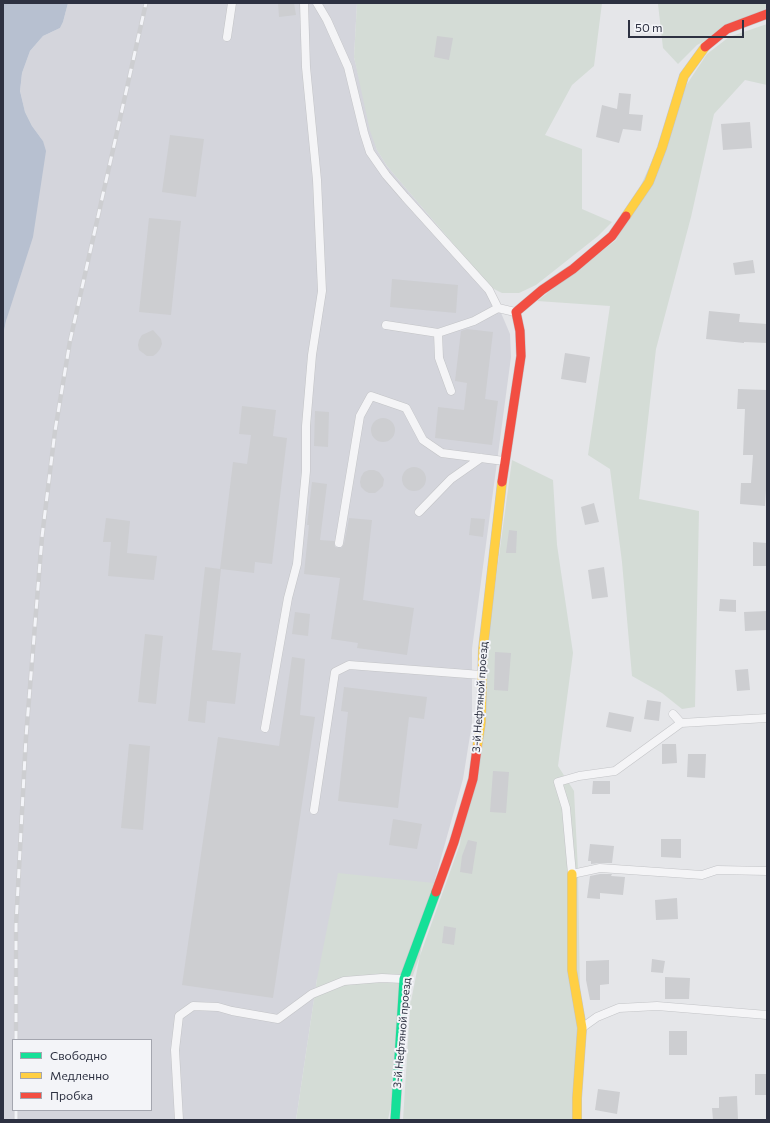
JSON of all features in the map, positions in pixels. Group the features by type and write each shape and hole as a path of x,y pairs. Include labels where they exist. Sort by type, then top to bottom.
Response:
{"street":[{"path":"516,312 542,290 573,269 612,236 648,182 662,148 684,76 704,47 727,29 767,14"},
{"name":"3-й Нефтяной проезд","path":"395,1120 404,979 454,842 473,779 481,722 483,649 504,461 522,356 520,331 516,312"},
{"path":"572,874 570,918 572,970 582,1028 577,1120"}],"lane":[{"path":"227,37 232,3"},
{"path":"266,728 288,598 297,564 306,471 306,426 312,355 322,291 317,180 306,67 304,3"},
{"path":"317,3 327,20 348,67 370,152 386,175 489,290 498,308"},
{"path":"386,325 438,332 474,321 498,308 516,312"},
{"path":"438,332 439,358 451,392"},
{"path":"339,543 360,416 371,396 406,408 424,440 442,453 504,461"},
{"path":"419,512 451,479 481,458"},
{"path":"314,810 335,672 349,665 482,675"},
{"path":"673,714 681,723"},
{"path":"767,718 681,723 615,771 579,776 558,782 566,808 572,874 600,868 702,876 717,870 767,871"},
{"path":"179,1120 175,1050 178,1016 193,1006 218,1007 278,1019 312,994 344,981 382,978 404,979"},
{"path":"582,1028 597,1017 619,1008 657,1006 767,1015"}],"shaded area":[{"path":"68,3 357,3 354,57 377,150 387,166 490,287 510,334 511,357 472,649 472,723 463,779 434,883 317,979 296,1120 3,1120 3,336 43,141 32,126 25,112 20,91 22,73 30,51 43,36 60,28"},
{"path":"357,3 602,3 594,66 572,85 545,135 582,149 582,209 612,222 598,236 536,285 519,293 502,293 490,287 387,166 377,150 370,131 354,57"},
{"path":"654,3 767,3 767,8 697,45 678,64 663,48 658,4"},
{"path":"767,24 767,85 745,80 714,114 691,217 656,349 639,499 699,511 695,707 682,709 662,693 632,676 622,562 610,469 588,455 610,306 537,301 616,240 687,84 707,54 729,37"},
{"path":"512,460 553,480 557,545 573,653 558,766 574,791 578,871 582,1120 403,1120 412,978 460,844"},
{"path":"338,873 434,883 388,1120 296,1120 317,979"}],"water":[{"path":"3,3 68,3 60,28 43,36 30,51 22,73 20,91 25,112 32,126 43,141 46,151 33,237 6,321 3,336"}],"building":[{"path":"278,3 294,3 296,15 279,17"},
{"path":"437,36 453,38 449,60 434,57"},
{"path":"619,93 631,94 629,114 643,115 641,131 623,129 619,143 596,137 602,105 617,109"},
{"path":"750,122 752,148 723,150 721,124"},
{"path":"170,135 204,139 196,197 162,192"},
{"path":"149,218 181,221 171,315 139,312"},
{"path":"753,260 755,273 735,275 733,263"},
{"path":"392,279 458,285 456,313 390,307"},
{"path":"709,311 740,314 739,322 767,324 767,343 744,343 706,339"},
{"path":"467,329 493,332 485,399 498,401 492,445 435,438 438,407 464,410 467,383 455,381 461,331"},
{"path":"153,330 161,339 162,344 157,353 153,356 147,356 139,350 139,340 142,335"},
{"path":"565,353 590,357 586,383 561,379"},
{"path":"738,389 767,390 767,475 765,506 740,504 741,483 751,483 753,455 743,455 745,409 737,409"},
{"path":"242,406 276,410 273,436 287,438 272,564 255,562 254,573 221,569 212,650 241,653 235,704 207,701 205,723 188,721 205,567 220,569 233,462 247,464 251,435 239,434"},
{"path":"315,411 329,412 328,447 314,446"},
{"path":"383,418 391,422 395,430 391,438 383,442 375,438 371,430 375,422"},
{"path":"414,467 422,471 426,479 422,487 414,491 406,487 402,479 406,471"},
{"path":"369,470 379,472 384,479 383,486 375,493 369,493 361,487 361,477 364,472"},
{"path":"312,482 327,484 320,540 334,541 335,547 341,548 344,544 349,518 372,520 363,600 414,608 407,655 357,648 358,643 331,639 340,578 304,574 309,525 307,525"},
{"path":"594,503 599,522 585,525 581,507"},
{"path":"106,518 130,521 127,553 157,556 154,580 108,576 111,542 103,542"},
{"path":"471,518 485,519 483,537 469,535"},
{"path":"509,530 517,531 516,553 506,553"},
{"path":"753,542 767,543 767,566 753,566"},
{"path":"604,567 608,597 592,599 588,570"},
{"path":"720,599 736,600 736,612 719,611"},
{"path":"767,611 767,630 745,631 744,612"},
{"path":"295,612 310,614 308,636 292,634"},
{"path":"145,634 163,636 156,704 138,702"},
{"path":"495,652 511,653 508,691 494,690"},
{"path":"292,657 305,659 300,715 315,717 273,998 182,985 218,737 279,746"},
{"path":"748,669 750,690 737,691 735,670"},
{"path":"344,687 427,697 424,719 409,717 398,808 338,801 348,712 341,711"},
{"path":"647,700 661,702 659,721 644,719"},
{"path":"609,712 634,717 631,732 606,727"},
{"path":"129,744 150,746 143,830 121,828"},
{"path":"662,744 676,744 677,763 662,764"},
{"path":"688,754 706,754 705,778 687,777"},
{"path":"493,771 509,772 506,813 490,812"},
{"path":"593,781 610,781 610,794 592,794"},
{"path":"393,819 422,824 417,849 389,845"},
{"path":"661,839 681,839 681,858 661,857"},
{"path":"468,840 477,842 472,874 460,872 462,856"},
{"path":"590,844 614,846 612,863 591,864 591,861 588,861"},
{"path":"612,874 611,876 625,877 623,895 600,893 600,899 587,898 590,876"},
{"path":"677,898 678,919 656,920 655,900"},
{"path":"444,926 456,928 454,945 442,943"},
{"path":"652,959 665,961 663,973 651,972"},
{"path":"609,960 609,984 600,985 600,1000 590,1000 586,980 586,961"},
{"path":"665,977 690,978 689,999 665,999"},
{"path":"669,1031 687,1031 687,1055 669,1055"},
{"path":"755,1074 767,1074 767,1095 755,1095"},
{"path":"598,1089 620,1092 617,1114 595,1110"},
{"path":"737,1096 738,1120 713,1120 712,1108 719,1108 719,1097"}],"railway":[{"path":"16,1039 16,925 26,737 42,537 55,431 70,341 146,3"},
{"path":"16,1111 16,1120"}],"traffic: fast":[{"path":"395,1120 404,979 436,892"}],"traffic: slow":[{"path":"626,216 649,182 662,148 684,76 705,47"},
{"path":"477,748 481,722 483,649 502,482"},
{"path":"572,874 572,970 582,1028 577,1120"}],"traffic: jam":[{"path":"705,47 727,29 767,14"},
{"path":"502,482 521,356 520,331 516,312 542,290 573,269 612,236 626,216"},
{"path":"436,892 454,842 473,779 477,748"}]}
